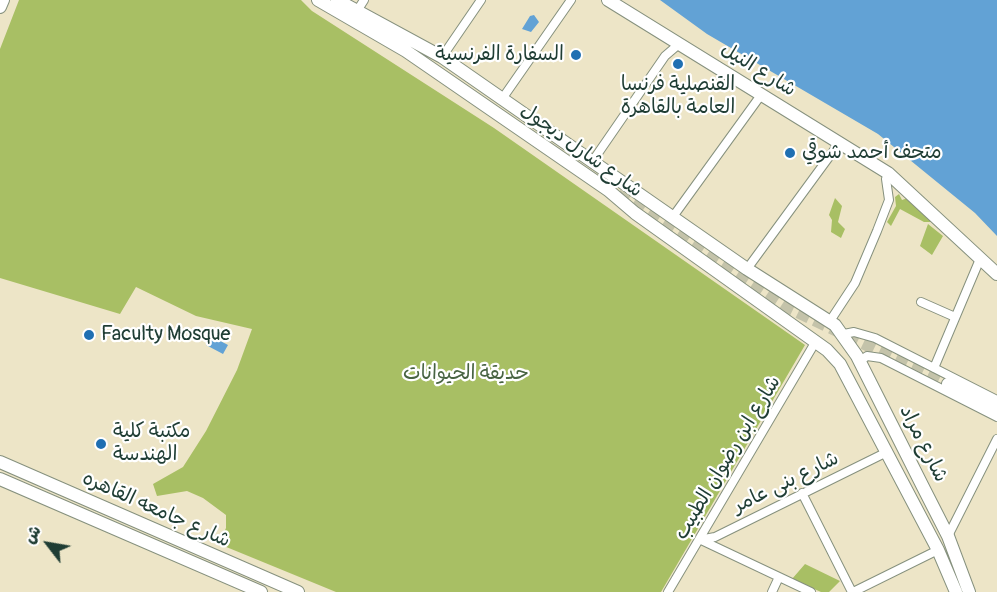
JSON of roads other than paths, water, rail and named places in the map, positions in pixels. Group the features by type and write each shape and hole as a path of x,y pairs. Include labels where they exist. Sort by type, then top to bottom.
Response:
{"main road":[{"path":"0,7 3,0"},
{"name":"شارع شارل ديجول","path":"318,0 406,51 608,190 635,213 816,341"},
{"name":"شارع شارل ديجول","path":"337,0 442,57 672,218 830,321"},
{"name":"شارع النيل","path":"608,0 888,173 997,274"},
{"path":"794,325 804,318 807,308"},
{"name":"شارع مراد","path":"830,321 844,334 859,358 948,536 969,592"},
{"name":"شارع مراد","path":"816,341 840,364 938,550 956,592"},
{"path":"840,364 849,356 859,358"},
{"path":"948,384 997,408"},
{"name":"شارع جامعه القاهره","path":"0,462 298,592"},
{"name":"شارع جامعه القاهره","path":"0,479 261,592"},
{"path":"119,530 126,516"}],"street":[{"path":"357,11 364,0"},
{"path":"442,57 481,0"},
{"path":"502,99 572,0"},
{"path":"592,162 664,56 679,44"},
{"path":"672,218 761,95"},
{"path":"747,269 840,142"},
{"path":"830,321 855,283 877,231 889,200 886,179 888,173"},
{"path":"934,368 980,258"},
{"path":"921,302 955,317"},
{"path":"844,334 854,332 874,338 997,400"},
{"name":"شارع ابن رضوان الطبيب","path":"668,592 816,341"},
{"path":"859,358 871,356 888,361 997,417"},
{"path":"948,536 997,439"},
{"name":"شارع بنى عامر","path":"699,540 715,537 885,453"},
{"path":"802,493 852,592 938,550"},
{"path":"699,540 811,592"},
{"path":"772,592 779,577"}],"water":[{"path":"660,0 997,0 997,236 975,213 878,134 707,34"},
{"path":"534,15 539,22 531,32 522,29 530,16"},
{"path":"211,336 228,345 223,354 206,345"}],"tunnel":[{"path":"617,195 789,308 948,384"}],"place":[{"name":"السفارة الفرنسية","path":"576,55"},
{"name":"القنصلية فرنسا العامة بالقاهرة","path":"678,64"},
{"name":"متحف أحمد شوقي","path":"790,153"},
{"name":"Faculty Mosque","path":"89,335"},
{"name":"مكتبة كلية الهندسة","path":"101,444"}],"park label":[{"name":"حديقة الحيوانات","path":"466,374"}]}
